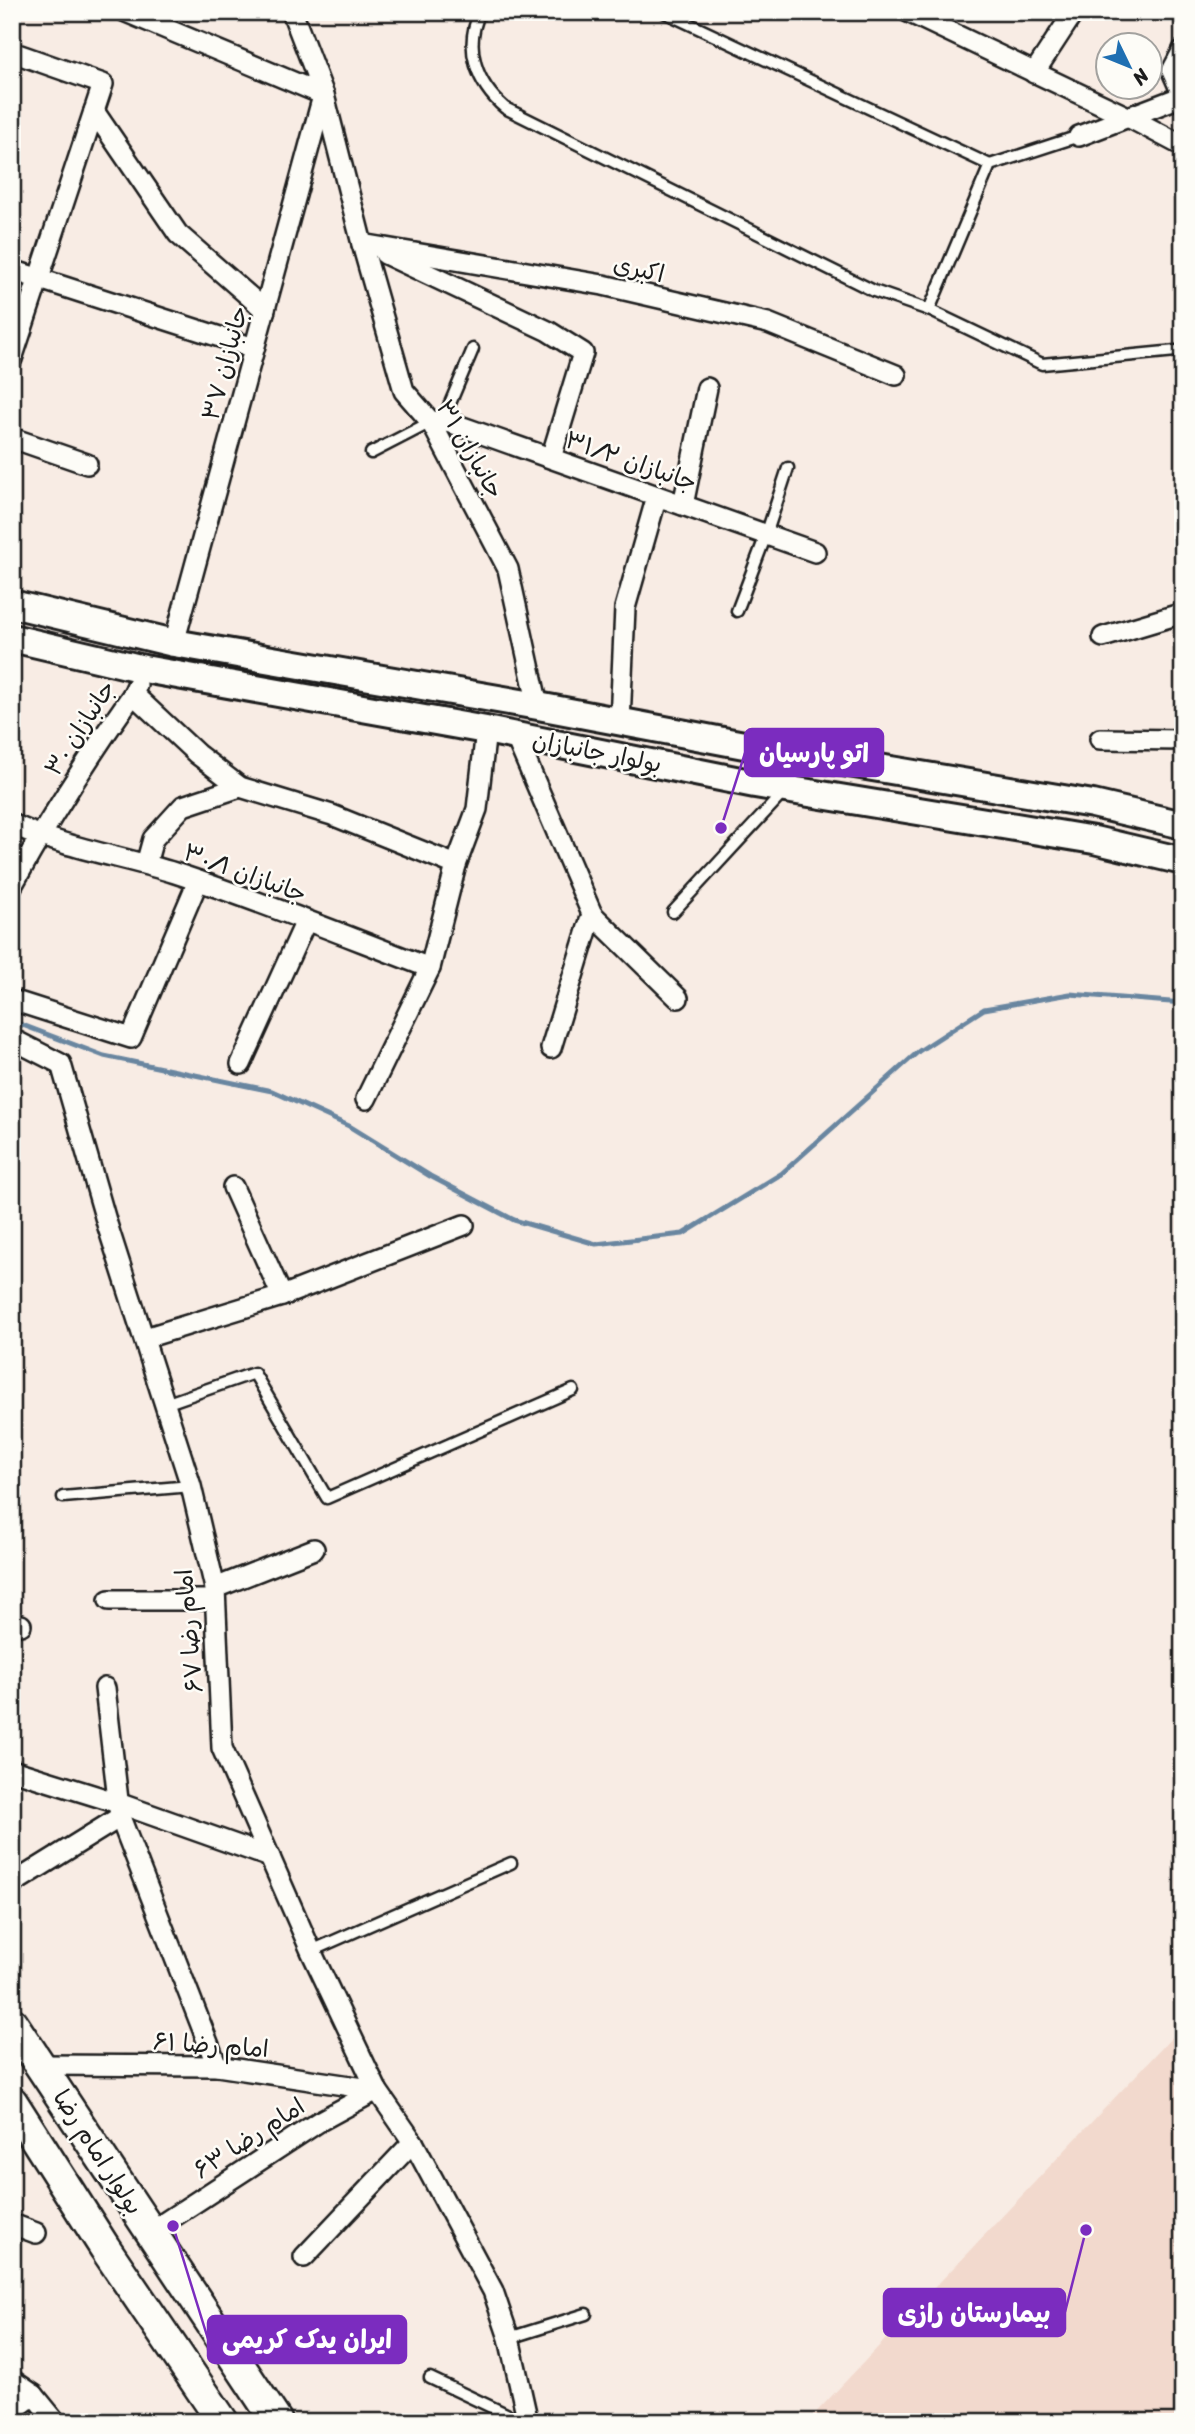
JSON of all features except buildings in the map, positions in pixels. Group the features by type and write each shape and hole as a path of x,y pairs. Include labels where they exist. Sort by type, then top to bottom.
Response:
{"main road":[{"name":"بولوار جانبازان","path":"12,604 174,643 538,706 760,748 1093,804 1183,825"},
{"name":"بولوار جانبازان","path":"12,638 144,669 486,730 755,784 1094,840 1183,861"},
{"path":"755,784 760,748"},
{"name":"بولوار امام رضا","path":"12,2023 277,2422"},
{"name":"بولوار امام رضا","path":"12,2102 105,2248 223,2422"}],"street":[{"path":"126,12 324,95"},
{"name":"جانبازان ۳۱","path":"292,12 324,95 362,244 404,391 437,421 508,569 538,706"},
{"path":"1034,73 1074,12"},
{"path":"917,14 1183,146"},
{"path":"1079,136 1183,96 1172,71 1183,50"},
{"path":"12,52 103,84 39,279 14,346"},
{"name":"جانبازان ۳۷","path":"174,643 324,95"},
{"path":"94,111 178,234 265,310"},
{"path":"362,244 548,331 583,353 551,458"},
{"name":"اکبری","path":"362,244 603,285 768,323 896,374"},
{"path":"12,270 254,348"},
{"path":"683,505 707,388"},
{"name":"جانبازان ۳۱/۲","path":"437,421 551,458 815,552"},
{"path":"13,442 87,464"},
{"path":"620,722 625,608 657,496"},
{"path":"1103,637 1183,613"},
{"name":"جانبازان ۳۰","path":"12,886 39,836 133,694 144,669"},
{"path":"133,694 197,754 240,787 332,816 456,865"},
{"path":"366,1099 430,968 456,865 477,808 486,730"},
{"path":"515,736 592,914 678,998"},
{"path":"1100,739 1183,740"},
{"path":"146,864 153,839 183,806 240,787"},
{"name":"جانبازان ۳۰/۱","path":"12,824 39,836 146,864 198,881 430,968"},
{"path":"12,1000 131,1038 198,881"},
{"path":"551,1048 592,914"},
{"path":"241,1064 306,921"},
{"name":"امام رضا ۶۷","path":"12,1039 61,1064 107,1224 191,1486 215,1594 222,1748 311,1951 377,2090 413,2142 493,2291 509,2338 526,2422"},
{"path":"233,1187 282,1296"},
{"path":"145,1338 282,1296 464,1225"},
{"path":"109,1600 215,1594 314,1549"},
{"path":"105,1688 119,1810 217,2066"},
{"path":"12,1770 119,1810 270,1857"},
{"path":"12,1884 119,1810"},
{"name":"امام رضا ۶۱","path":"40,2065 217,2066 377,2090"},
{"name":"امام رضا ۶۳","path":"150,2232 320,2121 377,2090"},
{"path":"304,2257 413,2142"},
{"path":"12,2224 36,2233"},
{"path":"12,2380 34,2395 56,2422"},
{"path":"12,2411 34,2395"}],"lane":[{"path":"480,12 473,32 474,61 485,88 505,108 874,291 929,310 1042,364 1176,351"},
{"path":"664,12 990,165 1079,136"},
{"path":"929,310 990,165"},
{"path":"371,453 437,421 473,349"},
{"path":"737,611 788,468"},
{"path":"673,912 787,789"},
{"path":"165,1404 254,1373 327,1498 573,1390"},
{"path":"63,1497 191,1486"},
{"path":"311,1951 512,1863"},
{"path":"509,2338 586,2314"},
{"path":"430,2378 526,2422"}],"shaded area":[{"path":"1178,2031 1183,2038 1183,2422 807,2422"}],"waterway":[{"path":"12,1021 104,1056 272,1091 349,1126 430,1176 514,1220 596,1244 683,1234 781,1174 919,1051 984,1009 1070,994 1183,1003"}],"place":[{"name":"اتو پارسیان","path":"721,828"},
{"name":"ایران یدک کریمی","path":"173,2226"},
{"name":"بیمارستان رازی","path":"1086,2230"}]}
